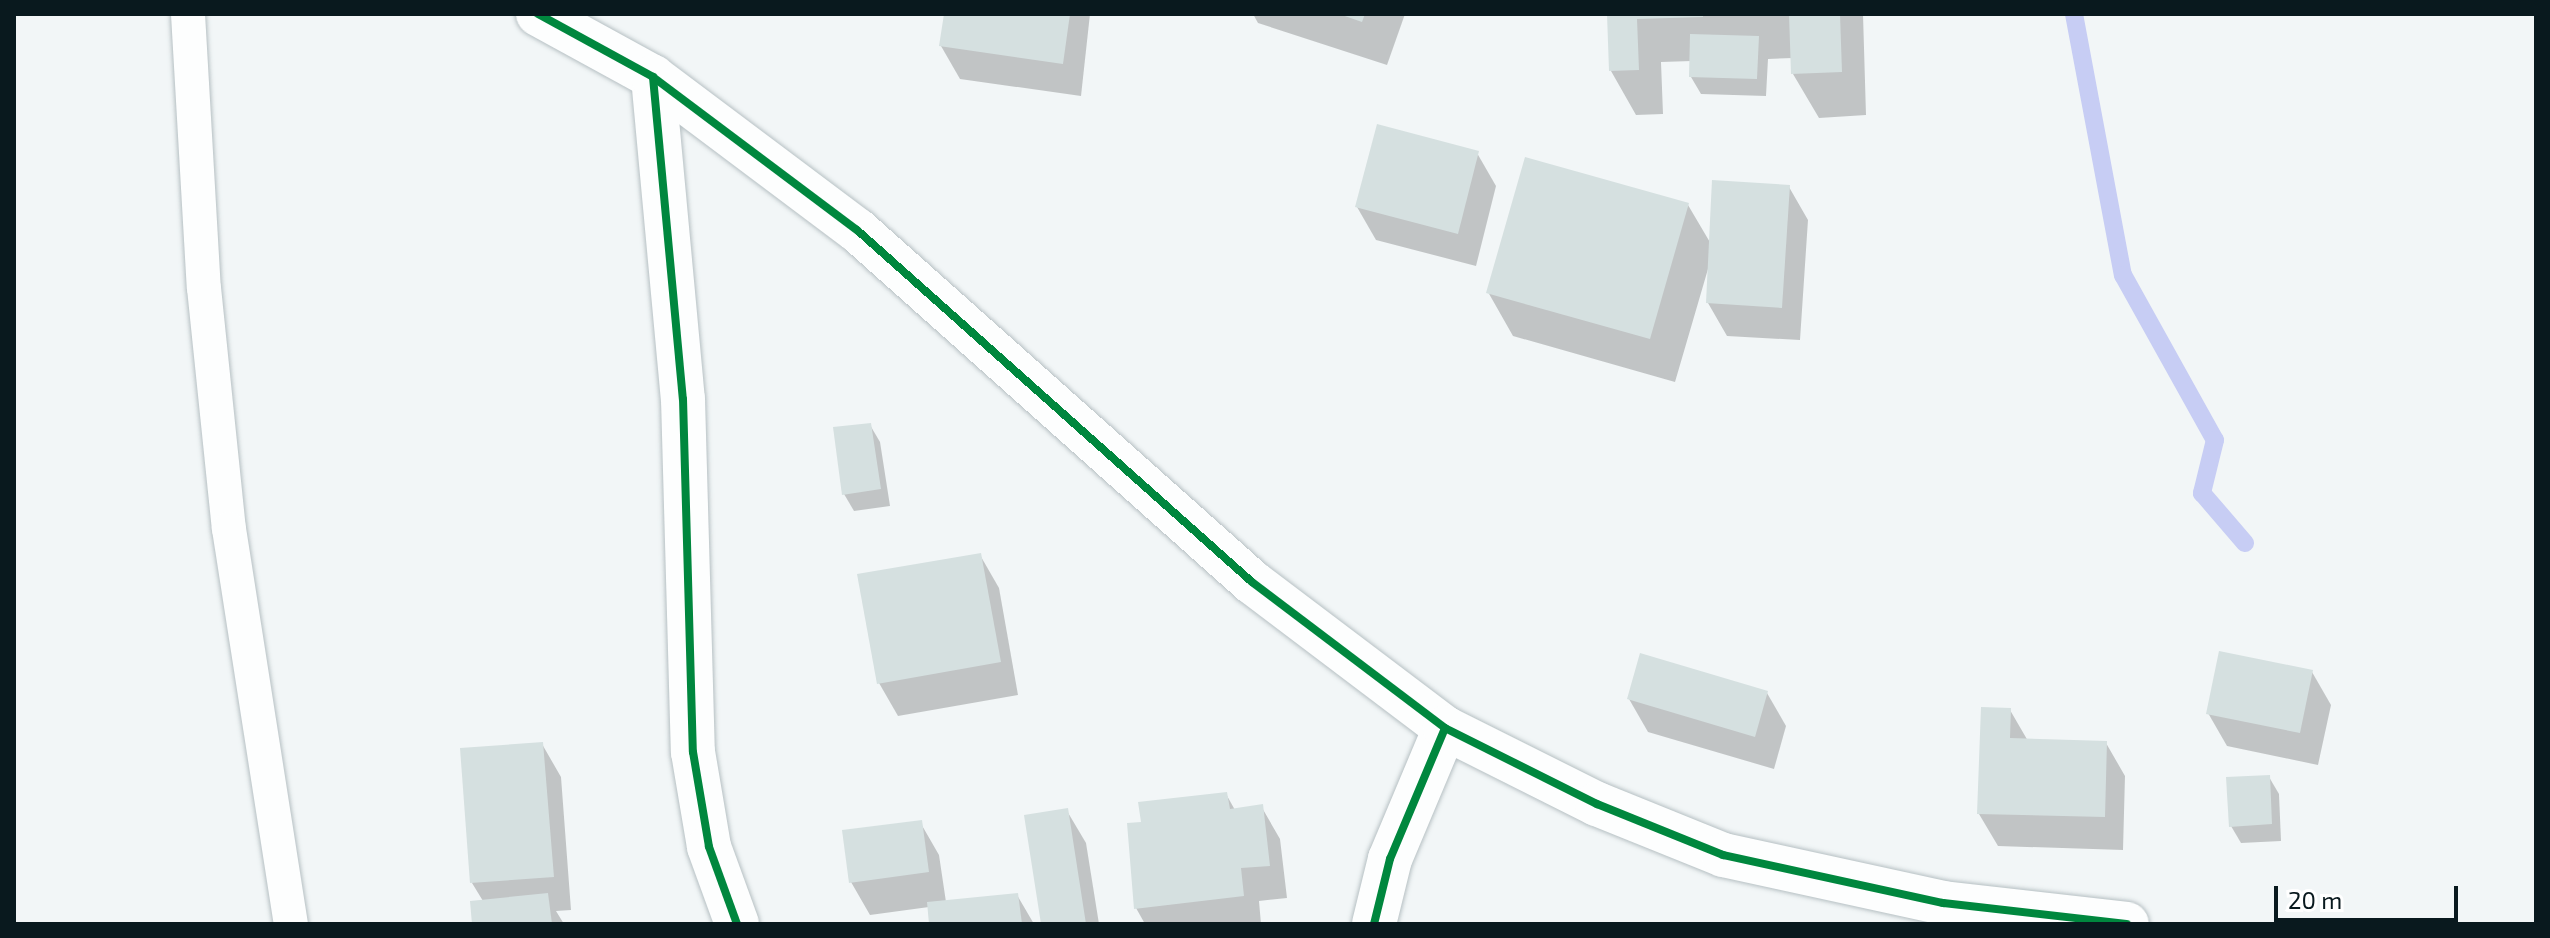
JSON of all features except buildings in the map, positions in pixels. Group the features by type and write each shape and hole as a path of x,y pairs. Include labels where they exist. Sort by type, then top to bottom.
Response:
{"street":[{"path":"538,14 653,77 857,230 1252,582 1445,728 1597,804 1723,855 1943,903 2127,924"},
{"path":"653,77 683,399 693,752 709,847 737,924"},
{"path":"1374,924 1390,859 1445,728"}],"lane":[{"path":"188,14 204,288 229,529 291,924"}],"waterway":[{"path":"2074,14 2123,275 2215,440 2202,493 2245,543"}],"cycle path":[{"path":"538,14 653,77 857,230 1252,582 1445,728 1597,804 1723,855 1943,903 2127,924"},
{"path":"653,77 683,399 693,752 709,847 737,924"},
{"path":"1374,924 1390,859 1445,728"}]}
